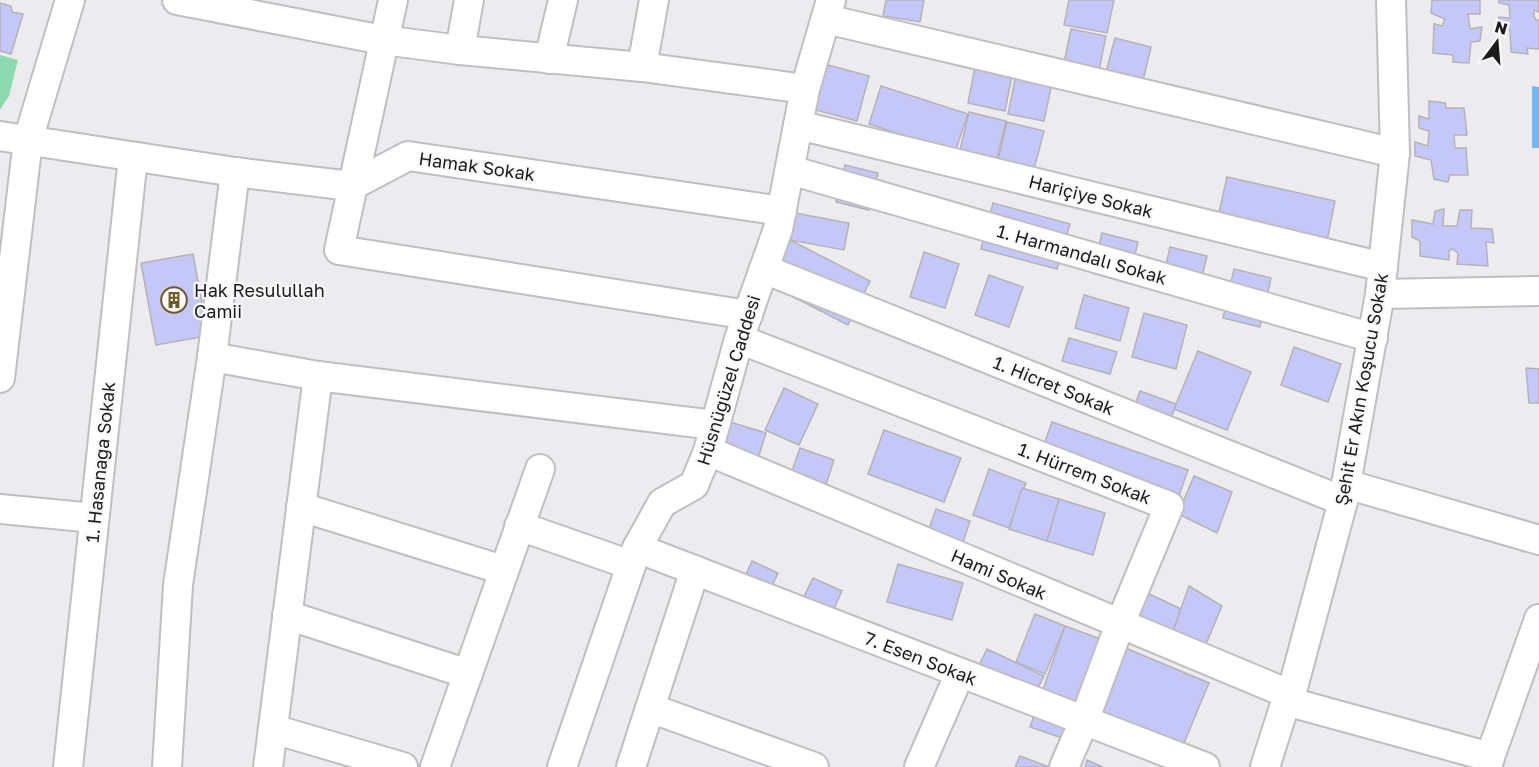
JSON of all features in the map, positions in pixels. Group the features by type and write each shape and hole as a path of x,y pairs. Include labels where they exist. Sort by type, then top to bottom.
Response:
{"street":[{"path":"0,378 28,140 70,0"},
{"path":"177,0 258,8 384,40 460,50 642,67 805,89"},
{"path":"393,0 339,250 743,327"},
{"path":"460,50 469,0"},
{"path":"549,58 563,0"},
{"path":"642,67 654,0"},
{"name":"Şehit Er Akın Koşucu Sokak","path":"1265,767 1289,698 1345,493 1373,338 1382,280 1395,153 1391,0"},
{"path":"829,10 1395,153"},
{"name":"Hüsnügüzel Caddesi","path":"562,767 634,556 662,503 694,485 711,438 743,327 778,229 805,89 829,10"},
{"name":"Hariçiye Sokak","path":"798,125 1382,280 1539,291"},
{"path":"0,136 235,172 351,186"},
{"name":"Hamak Sokak","path":"351,186 408,156 782,211"},
{"name":"1. Hasanağa Sokak","path":"68,767 133,157"},
{"name":"1. Harmandalı Sokak","path":"790,170 1373,338"},
{"path":"167,767 178,585 212,357 235,172"},
{"name":"1. Hicret Sokak","path":"764,269 1345,493 1539,540"},
{"name":"1. Hürrem Sokak","path":"743,327 1169,506 1064,767"},
{"name":"Hami Sokak","path":"212,357 711,438 1120,624 1289,698 1489,762"},
{"path":"268,767 318,376"},
{"path":"435,767 540,469"},
{"path":"301,507 503,570"},
{"path":"0,509 94,518"},
{"name":"7. Esen Sokak","path":"519,526 695,570 1205,767"},
{"path":"631,767 695,570"},
{"path":"287,615 468,674"},
{"path":"1489,762 1539,619"},
{"path":"919,767 960,673"},
{"path":"650,708 814,767"},
{"path":"273,729 403,767"}],"green space":[{"path":"0,55 18,60 9,96 0,110"}],"water":[{"path":"1532,86 1539,87 1539,148 1532,148"}],"building":[{"path":"886,0 924,0 920,22 883,16"},
{"path":"1069,0 1114,0 1107,33 1064,25"},
{"path":"1432,0 1480,0 1480,14 1468,14 1470,29 1482,27 1480,41 1471,42 1469,63 1453,62 1453,55 1433,53 1434,24 1442,26 1445,19 1431,13"},
{"path":"1499,0 1539,0 1539,12 1534,10 1534,16 1536,20 1539,20 1539,49 1527,48 1528,54 1511,52 1510,30 1497,29 1499,17 1510,18 1509,5 1499,3"},
{"path":"0,3 11,6 12,12 23,14 11,54 0,51"},
{"path":"1071,29 1106,36 1099,70 1064,63"},
{"path":"1115,38 1151,47 1142,85 1105,76"},
{"path":"817,62 869,76 857,121 805,107"},
{"path":"976,62 1013,70 1005,111 968,103"},
{"path":"1017,70 1053,78 1044,121 1008,114"},
{"path":"881,86 968,114 955,152 869,124"},
{"path":"1429,101 1445,103 1446,108 1464,108 1467,135 1454,135 1455,148 1466,148 1468,175 1450,175 1448,182 1434,179 1431,160 1415,156 1415,142 1428,146 1429,131 1419,128 1419,116 1429,119"},
{"path":"969,112 1006,121 996,163 959,154"},
{"path":"1007,122 1044,131 1033,173 997,164"},
{"path":"845,165 878,173 869,210 836,202"},
{"path":"1227,177 1335,201 1327,241 1218,217"},
{"path":"993,203 1070,224 1057,269 981,249"},
{"path":"1444,209 1443,226 1457,226 1460,210 1472,210 1471,228 1492,229 1494,243 1486,242 1488,266 1457,264 1458,253 1452,249 1449,251 1449,260 1420,256 1420,241 1412,237 1412,220 1433,224 1435,211"},
{"path":"795,213 849,223 844,250 790,240"},
{"path":"1102,233 1138,242 1128,283 1092,273"},
{"path":"790,240 870,281 848,325 768,284"},
{"path":"1170,247 1207,256 1196,301 1160,292"},
{"path":"924,252 959,264 945,308 910,297"},
{"name":"Hak Resulullah Camii","path":"193,254 208,336 156,345 141,263"},
{"path":"1234,269 1271,278 1260,327 1223,318"},
{"path":"989,275 1023,287 1009,327 975,315"},
{"path":"1084,295 1129,308 1120,341 1075,328"},
{"path":"1144,313 1187,325 1176,369 1132,357"},
{"path":"1069,338 1117,352 1110,374 1062,361"},
{"path":"1294,347 1341,364 1328,402 1281,385"},
{"path":"1198,351 1251,372 1227,430 1174,409"},
{"path":"1526,368 1539,369 1539,403 1529,403"},
{"path":"784,388 818,404 799,445 765,430"},
{"path":"1140,391 1176,404 1163,443 1126,430"},
{"path":"730,422 766,433 753,474 717,462"},
{"path":"1052,422 1188,470 1175,507 1039,459"},
{"path":"884,430 961,458 944,502 868,474"},
{"path":"800,448 834,460 819,506 784,494"},
{"path":"989,469 1026,483 1009,528 973,515"},
{"path":"1194,476 1232,492 1217,533 1178,514"},
{"path":"1022,488 1059,499 1047,541 1009,529"},
{"path":"1059,499 1105,513 1093,555 1047,541"},
{"path":"936,509 970,521 957,560 922,548"},
{"path":"752,561 778,573 763,606 737,595"},
{"path":"898,564 963,583 952,620 887,602"},
{"path":"813,578 842,591 823,633 793,619"},
{"path":"1189,586 1222,606 1198,663 1167,647"},
{"path":"1145,592 1181,609 1166,650 1127,636"},
{"path":"1035,614 1065,626 1045,674 1016,662"},
{"path":"1065,626 1106,641 1071,741 1030,727"},
{"path":"1123,647 1209,683 1174,767 1088,731"},
{"path":"987,649 1044,676 1028,708 971,682"},
{"path":"1020,756 1049,767 1015,767"},
{"path":"1087,760 1103,767 1085,767"}],"place":[{"name":"Hak Resulullah Camii","path":"174,300"}]}
